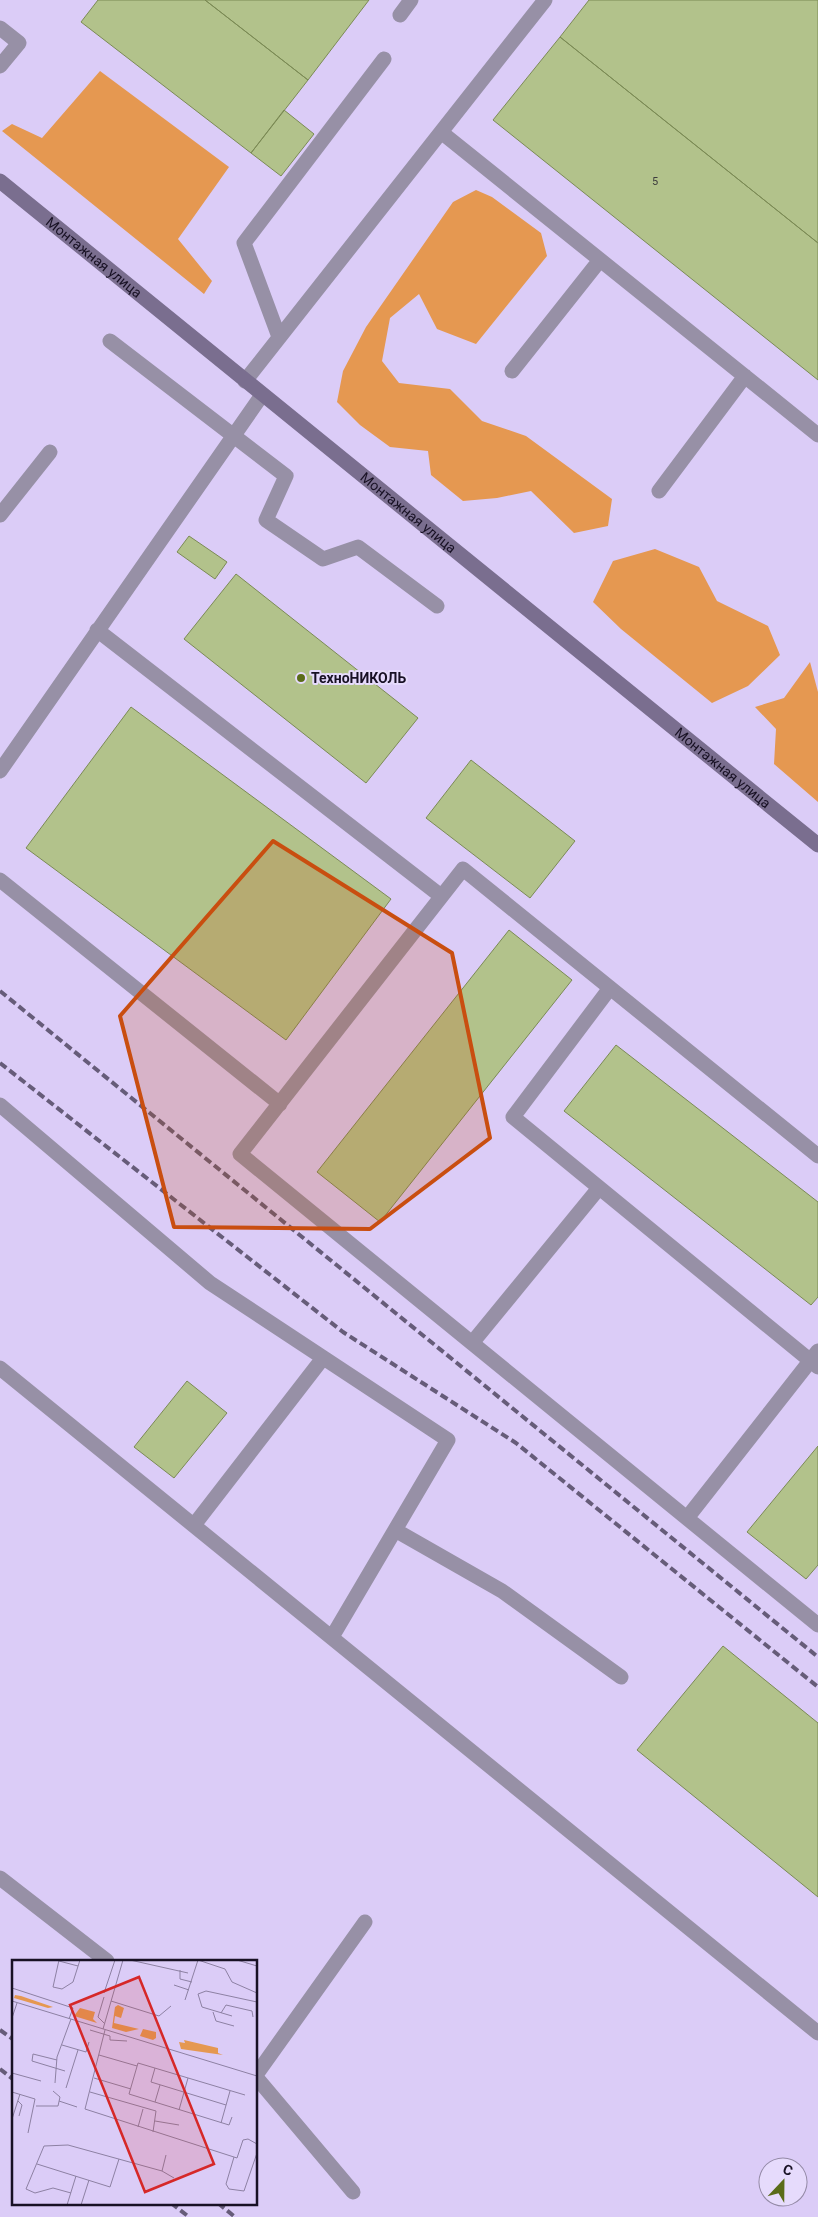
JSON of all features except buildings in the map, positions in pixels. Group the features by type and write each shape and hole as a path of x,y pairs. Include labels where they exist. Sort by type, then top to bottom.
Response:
{"street":[{"name":"Монтажная улица","path":"0,181 818,845"}],"lane":[{"path":"400,14 411,0"},
{"path":"245,381 545,0"},
{"path":"0,28 19,44 0,66"},
{"path":"279,337 244,243 384,59"},
{"path":"441,132 818,435"},
{"path":"512,371 600,260"},
{"path":"110,341 286,476 266,520 322,559 358,547 437,606"},
{"path":"659,491 745,376"},
{"path":"0,771 262,395"},
{"path":"0,515 50,452"},
{"path":"97,630 441,896"},
{"path":"818,1156 463,869 240,1154 818,1625"},
{"path":"0,880 280,1104"},
{"path":"610,988 513,1117 815,1360 687,1518"},
{"path":"0,1104 210,1283 448,1440 332,1637"},
{"path":"472,1343 599,1188"},
{"path":"194,1525 323,1358"},
{"path":"0,1368 818,2032"},
{"path":"395,1530 502,1591 621,1677"},
{"path":"0,1878 106,1960"},
{"path":"258,2073 365,1922"},
{"path":"258,2078 352,2192"}],"highlighted area":[{"path":"273,841 452,953 490,1138 370,1229 174,1227 120,1016"}],"shaded area":[{"path":"100,71 229,167 178,239 212,281 204,294 2,131 12,124 42,138"},
{"path":"476,190 492,197 541,233 547,256 476,344 437,329 419,294 390,318 382,361 399,383 450,389 482,421 526,436 612,499 608,526 574,533 531,491 497,498 463,501 431,475 428,451 390,447 360,425 337,402 343,371 366,327 453,202"},
{"path":"655,549 699,567 717,601 768,626 780,655 748,686 712,703 621,629 593,602 613,561"},
{"path":"810,662 818,692 818,802 774,764 776,729 755,707 784,698"}],"railway":[{"path":"0,991 818,1657"},
{"path":"0,1063 343,1332 516,1443 818,1687"},
{"path":"0,2030 12,2039"},
{"path":"0,2069 12,2078"},
{"path":"172,2204 189,2217"},
{"path":"219,2204 235,2217"}],"place":[{"name":"ТехноНИКОЛЬ","path":"301,678"}]}
